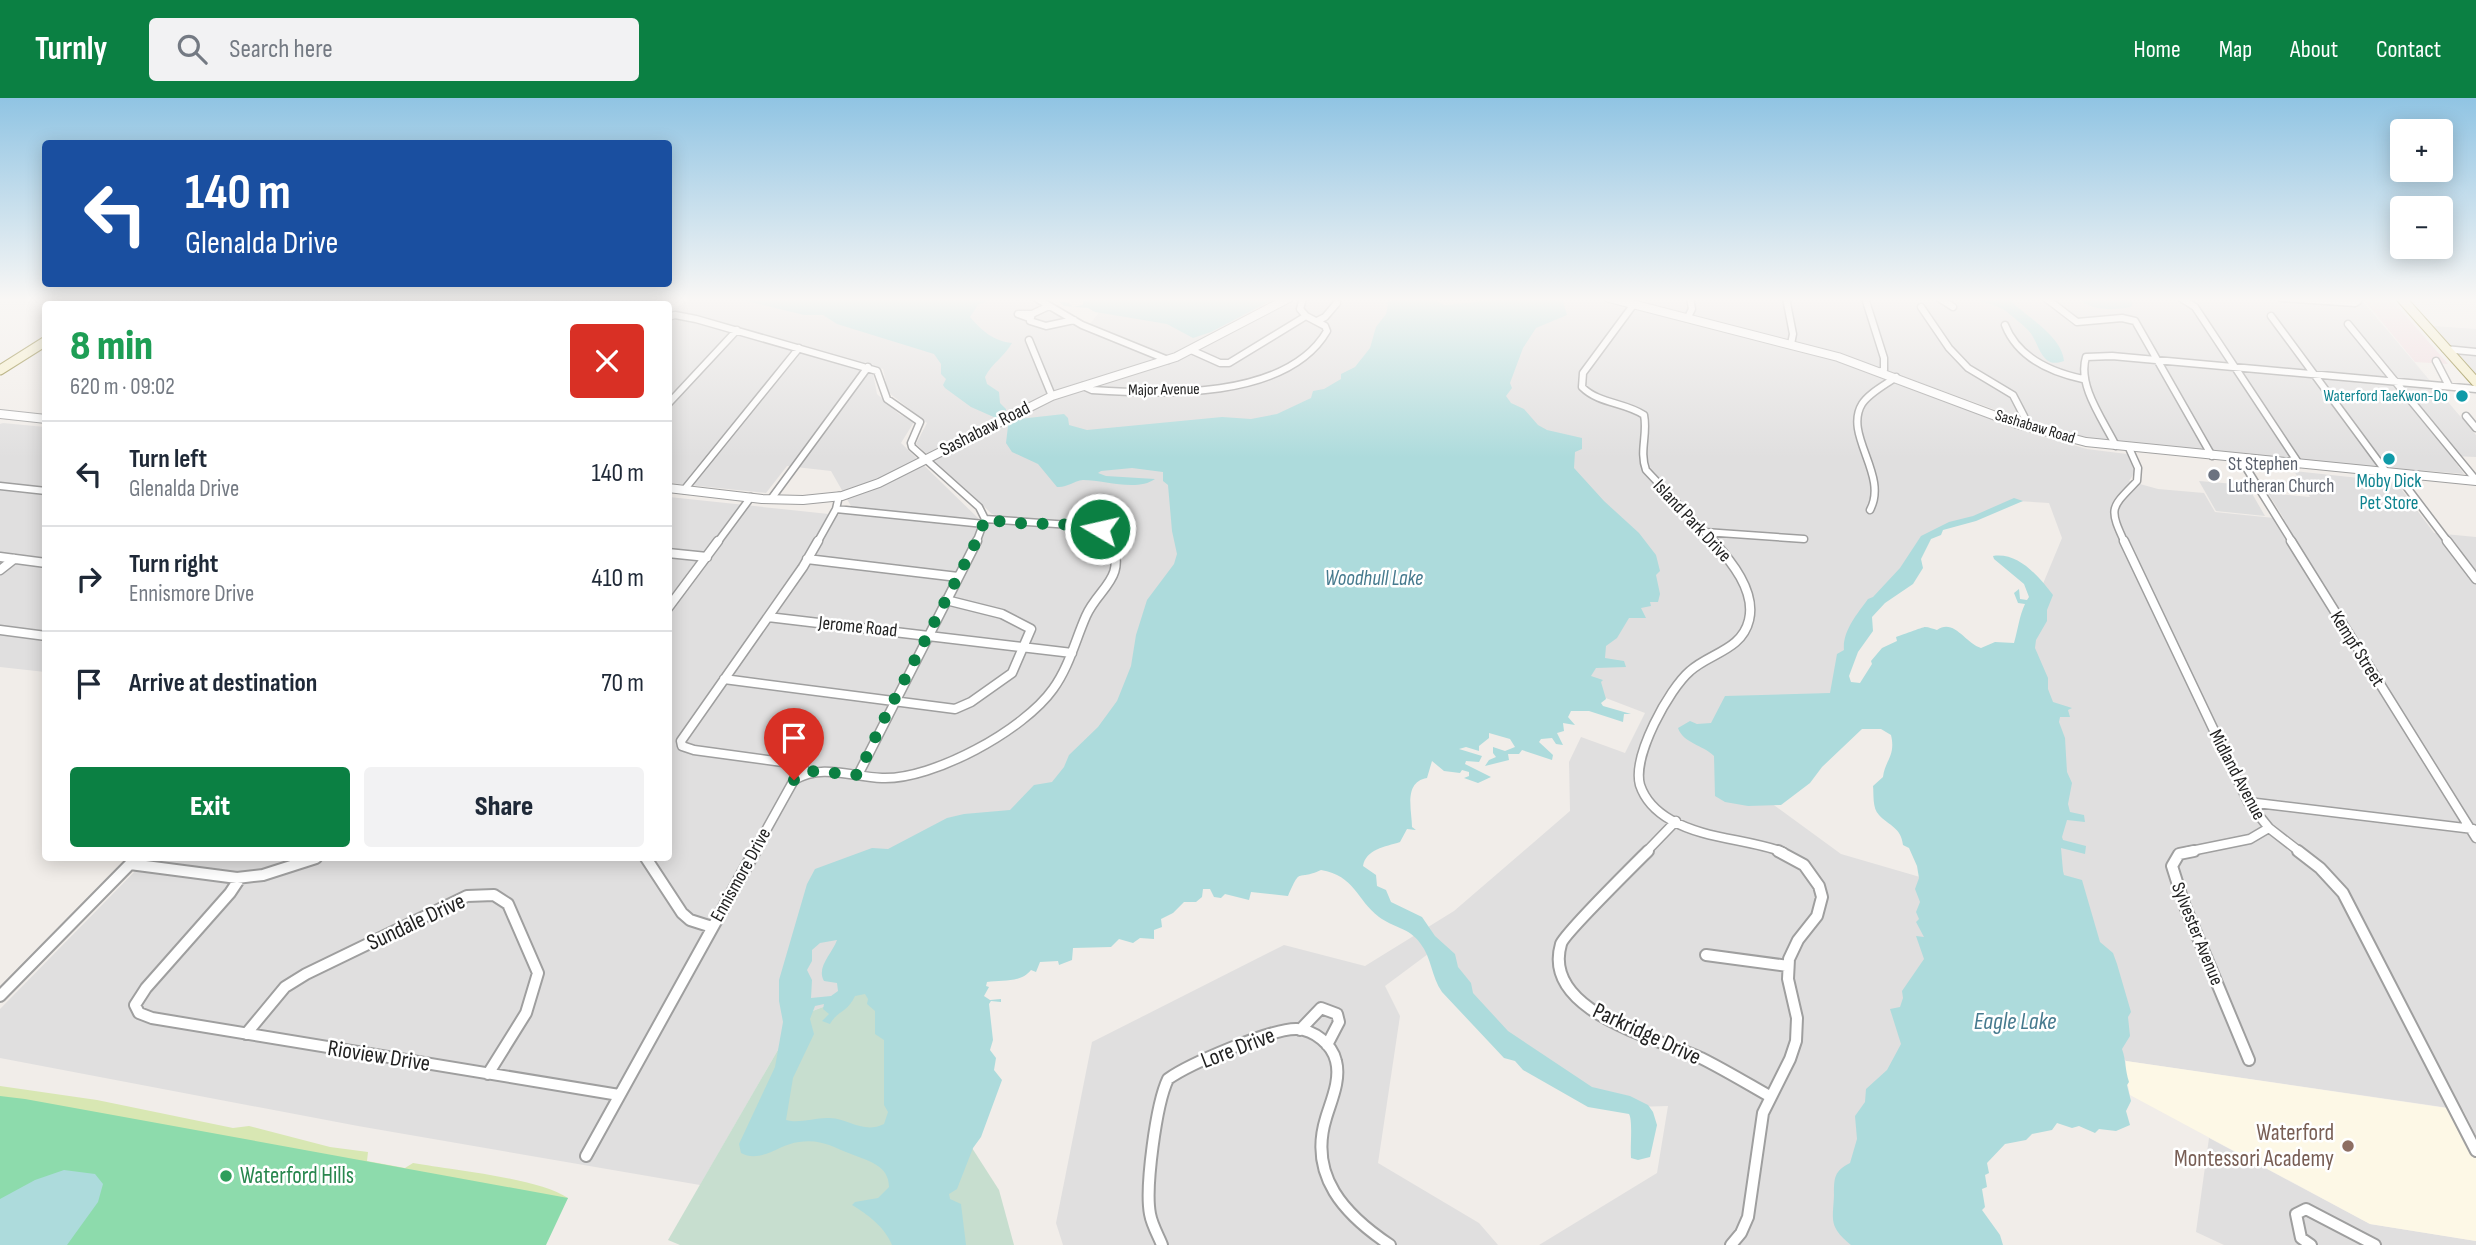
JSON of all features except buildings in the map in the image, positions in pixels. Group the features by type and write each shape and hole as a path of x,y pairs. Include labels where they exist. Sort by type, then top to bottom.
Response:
{"main road":[{"path":"0,370 29,352"},
{"path":"2447,352 2476,382"}],"street":[{"path":"672,400 717,352"},
{"path":"684,490 796,352"},
{"path":"812,352 877,371 887,399 920,422 911,443 979,507 985,522 858,775"},
{"path":"1033,352 1052,396"},
{"path":"1148,352 1168,360"},
{"name":"Sashabaw Road","path":"672,488 771,499 803,500 839,496 879,483 1052,396 1187,352"},
{"path":"1194,352 1220,363 1229,363 1248,352"},
{"name":"Major Avenue","path":"1083,386 1092,390 1167,392 1222,388 1253,382 1294,362 1307,352"},
{"name":"Island Park Drive","path":"1599,352 1583,373 1582,387 1597,398 1633,407 1644,415 1647,430 1640,453 1646,470 1730,560 1741,579 1750,620 1740,640 1696,666 1677,684 1648,743 1640,766 1640,785 1653,806 1676,821 1700,831 1768,846 1791,856 1812,873 1819,886 1822,909 1820,916 1794,944 1788,966"},
{"name":"Sashabaw Road","path":"1816,352 1881,371 2024,426 2084,442 2476,481"},
{"path":"1881,371 1884,370 1882,352"},
{"path":"1954,352 1963,363 2013,395 2025,416 2027,422 2024,426"},
{"path":"2025,352 2047,367 2083,379"},
{"path":"2153,352 2212,456"},
{"path":"2225,352 2299,464"},
{"path":"2297,352 2476,579"},
{"path":"2370,352 2476,481"},
{"path":"2116,446 2083,379 2083,362 2091,356 2476,389"},
{"path":"2436,361 2449,386"},
{"path":"771,499 867,367"},
{"path":"1870,510 1875,506 1876,490 1858,423 1858,411 1863,402 1896,377"},
{"path":"0,414 42,419"},
{"path":"2466,416 2476,428"},
{"name":"Midland Avenue","path":"2129,448 2138,468 2137,481 2112,505 2113,518 2248,803 2267,829 2323,868 2343,893 2476,1151"},
{"name":"Kempf Street","path":"2239,458 2473,829 2476,838"},
{"path":"0,486 42,491"},
{"path":"836,509 985,522 1088,525 1106,533 1114,543 1113,578 1088,611 1060,679 1035,708 968,753 927,769 885,778 805,772 803,766 797,764 682,746 681,741 688,728 807,559 836,509 839,496"},
{"path":"672,603 751,497"},
{"path":"1705,531 1804,539"},
{"path":"672,553 707,557"},
{"path":"0,557 42,562"},
{"path":"0,570 15,559"},
{"path":"807,559 958,577"},
{"path":"724,679 955,709 971,702 1012,673 1031,629 1025,623 966,603 946,600"},
{"name":"Jerome Road","path":"768,617 1072,653"},
{"path":"0,630 42,635"},
{"name":"Ennismore Drive","path":"586,1156 794,780 805,772"},
{"path":"2248,803 2473,829"},
{"name":"Parkridge Drive","path":"1676,821 1561,942 1558,959 1562,980 1581,1003 1601,1016 1700,1058 1771,1097"},
{"name":"Sylvester Avenue","path":"2249,1059 2184,904 2172,866 2179,854 2239,842 2267,829"},
{"path":"0,996 133,861 198,875 240,878 306,861"},
{"path":"648,861 682,913 690,920 712,927"},
{"name":"Rioview Drive","path":"240,878 230,893 146,988 135,1005 139,1013 152,1018 619,1095"},
{"name":"Sundale Drive","path":"246,1034 285,987 299,978 467,896 489,893 500,895 508,904 538,973 537,985 526,1016 488,1074"},
{"path":"1706,955 1788,966 1788,977 1798,1013 1793,1055 1765,1109 1748,1217 1741,1233 1731,1245"},
{"path":"1300,1030 1321,1008 1337,1014 1339,1023 1327,1045 1339,1067 1321,1141 1324,1169 1329,1189 1341,1207 1362,1228 1390,1245"},
{"name":"Lore Drive","path":"1162,1245 1150,1214 1149,1199 1160,1102 1167,1081 1173,1073 1276,1032 1307,1031 1327,1045"},
{"path":"2311,1245 2301,1238 2296,1214 2306,1209 2375,1245"}],"shaded area":[{"path":"672,352 798,352 873,373 877,394 899,414 914,422 901,443 980,520 1006,519 992,514 916,444 927,423 888,392 883,369 822,352 1800,352 1849,364 2027,432 2087,449 2127,454 2135,472 2129,481 2158,489 2204,493 2215,512 2284,519 2268,493 2310,497 2294,471 2396,482 2434,533 2476,537 2476,1135 2463,1110 2126,1061 1968,892 1875,1245 1539,1245 1657,1173 1668,1106 1635,1107 1532,1067 1428,954 1385,986 1400,1016 1378,1163 1479,1223 1498,1245 1063,1245 1056,1223 1092,1042 1284,945 1365,966 1454,911 1570,811 1569,762 1581,737 1625,753 1645,713 1517,664 1316,423 1169,459 1233,547 1092,832 870,989 797,1017 700,1185 358,1126 0,1058 0,1009 145,861 672,861 672,497 838,515 851,506 831,471 787,466 766,493 672,483","holes":["2016,501 2049,503 2062,538 2040,591 1968,891 1841,854 1756,792 1837,691 1866,613 1923,540 1949,525"]},
{"path":"1829,352 2405,352 2476,435 2476,457 2451,456 2464,474 2106,441 2054,431"},
{"path":"2406,352 2437,352 2448,364 2415,362"},
{"path":"2456,352 2476,352 2476,374"},
{"path":"0,424 42,427 42,672 0,667"},
{"path":"2199,481 2247,485 2265,516 2216,511"},
{"name":"Waterford Montessori Academy","path":"2126,1061 2453,1109 2476,1155 2476,1241 2370,1224 2130,1095 2125,1071"},
{"path":"2209,1138 2370,1224 2476,1241 2476,1245 2224,1245 2196,1232"}],"green space":[{"path":"870,989 999,1190 1014,1245 680,1245 668,1240 797,1017"},
{"path":"0,1086 97,1100 233,1128 249,1126 330,1147 368,1152 367,1161 405,1168 413,1163 516,1180 537,1185 568,1198 549,1225 0,1103"},
{"name":"Waterford Hills","path":"0,1096 568,1198 546,1245 0,1245"}],"water":[{"name":"Woodhull Lake","path":"926,352 1006,352 985,377 987,384 999,392 1000,403 1006,409 1006,414 1019,419 1064,414 1069,425 1087,430 1222,417 1251,419 1277,414 1311,398 1313,391 1324,389 1341,379 1341,374 1355,367 1367,352 1522,352 1510,383 1512,388 1506,396 1511,403 1524,409 1538,425 1547,430 1582,438 1582,449 1575,452 1574,468 1604,501 1639,533 1656,555 1660,571 1656,575 1660,594 1658,602 1650,602 1651,606 1641,608 1646,618 1629,618 1617,638 1606,646 1605,658 1624,661 1626,667 1596,668 1591,676 1603,680 1601,682 1606,699 1601,703 1603,706 1631,714 1624,714 1623,722 1589,711 1571,711 1568,717 1575,725 1563,723 1564,731 1557,733 1563,745 1556,744 1552,738 1541,739 1539,742 1553,755 1552,760 1522,750 1519,754 1508,754 1509,760 1485,766 1489,760 1496,757 1493,747 1505,751 1515,747 1510,739 1489,733 1489,738 1479,746 1479,751 1466,747 1459,749 1482,756 1479,762 1466,761 1465,764 1491,777 1478,783 1464,778 1469,776 1469,772 1444,771 1432,761 1427,778 1415,785 1410,798 1412,827 1416,830 1407,829 1400,842 1372,852 1363,866 1376,875 1377,886 1386,890 1391,902 1422,917 1435,936 1455,954 1458,967 1471,983 1473,993 1508,1031 1592,1087 1630,1096 1648,1105 1657,1125 1650,1157 1638,1160 1631,1158 1629,1114 1588,1107 1523,1070 1515,1061 1504,1058 1442,992 1427,955 1416,938 1379,917 1341,877 1321,870 1298,877 1288,896 1251,892 1249,900 1225,894 1221,898 1214,897 1210,889 1203,889 1202,897 1196,902 1184,902 1173,913 1161,919 1162,927 1154,930 1154,939 1140,938 1133,943 1119,939 1111,947 1073,948 1072,960 1059,965 1058,961 1040,962 1036,972 1031,970 1017,979 987,982 986,986 989,987 984,996 990,1000 1001,999 1001,1002 991,1001 989,1004 993,1040 990,1050 996,1058 994,1070 1002,1080 981,1137 973,1148 957,1189 949,1194 950,1199 961,1204 966,1245 892,1245 880,1227 852,1205 855,1202 878,1198 889,1187 881,1169 864,1159 814,1142 792,1143 763,1155 748,1156 741,1153 739,1144 775,1067 783,1022 779,980 807,884 815,869 872,848 888,849 947,818 1010,810 1034,785 1052,782 1064,767 1069,755 1098,727 1117,701 1131,666 1136,635 1147,600 1174,564 1177,554 1168,485 1163,481 1163,472 1132,468 1101,471 1098,473 1106,476 1155,479 1139,485 1083,480 1057,487 1038,464 1012,452 1006,443 1008,426 1005,422 971,407 945,388 943,385 946,379 941,374 941,364 934,354","holes":["837,940 826,960 822,976 824,981 837,983 838,991 831,996 811,998 812,980 807,970 812,961 812,950 820,943","865,994 867,1004 875,1011 875,1034 884,1040 884,1105 888,1112 884,1124 863,1127 830,1118 786,1120 793,1078 814,1034 810,1019 815,1006 824,1004 823,1009 829,1014 822,1021 830,1024 849,1006 855,996"]},
{"path":"2062,352 2064,361 2050,362 2042,353"},
{"name":"Eagle Lake","path":"2014,498 2023,501 1976,521 1943,530 1941,535 1931,539 1921,559 1923,568 1913,584 1885,603 1872,617 1873,631 1858,652 1849,676 1851,682 1860,683 1872,664 1871,661 1882,648 1897,641 1896,637 1925,627 1937,630 1949,627 1981,648 1995,642 2014,643 2025,604 2018,603 2014,593 2019,589 2020,599 2027,600 2029,597 2024,584 1993,556 2011,558 2028,567 2053,595 2047,610 2047,621 2036,640 2035,648 2048,678 2048,689 2053,702 2072,708 2068,710 2070,717 2060,717 2059,722 2065,738 2067,772 2072,783 2068,804 2070,812 2084,815 2085,822 2067,820 2062,837 2063,840 2086,846 2085,854 2061,848 2063,871 2064,875 2082,880 2100,942 2113,953 2131,1012 2128,1017 2130,1036 2122,1049 2131,1101 2126,1111 2130,1125 2116,1131 2099,1129 2095,1133 2079,1126 2072,1128 2057,1123 2052,1130 2032,1134 2026,1140 2005,1144 1987,1163 1987,1187 1982,1189 1985,1207 1982,1210 2000,1235 2003,1245 1851,1245 1835,1227 1835,1180 1838,1172 1850,1163 1857,1139 1855,1116 1865,1102 1866,1089 1887,1070 1901,1044 1890,1009 1900,1007 1902,991 1924,959 1916,936 1924,937 1916,922 1919,919 1916,912 1920,902 1915,889 1919,878 1917,866 1909,848 1903,845 1900,834 1879,815 1874,805 1873,786 1883,777 1891,753 1891,735 1881,729 1862,729 1822,767 1810,783 1781,805 1748,806 1725,802 1715,796 1714,756 1689,741 1678,728 1690,721 1697,724 1711,723 1725,696 1830,693 1837,654 1844,650 1845,637 1851,623 1868,599 1900,568 1921,536 1949,522 1973,516"},
{"path":"64,1170 95,1174 103,1184 98,1202 67,1245 0,1245 0,1199 35,1180"}],"place":[{"name":"Waterford TaeKwon-Do","path":"2462,396"},
{"name":"Moby Dick Pet Store","path":"2389,459"},
{"name":"St Stephen Lutheran Church","path":"2214,475"},
{"name":"Waterford Montessori Academy","path":"2348,1146"},
{"name":"Waterford Hills","path":"226,1176"}],"route":[{"path":"794,780 810,771 858,775 984,526 985,519 1011,523 1088,525 1100,529"}]}
